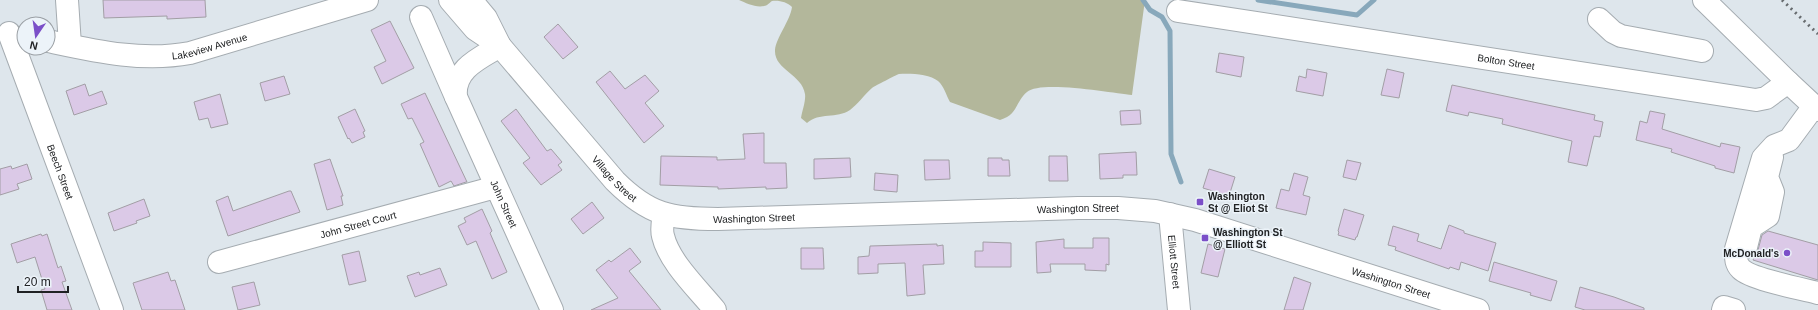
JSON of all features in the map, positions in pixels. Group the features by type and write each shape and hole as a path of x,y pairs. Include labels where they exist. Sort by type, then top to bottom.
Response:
{"street":[{"path":"67,0 70,45"},
{"name":"Lakeview Avenue","path":"56,42 140,57 175,56 190,53 367,0"},
{"name":"Village Street","path":"450,0 475,29 500,46"},
{"name":"Village Street","path":"471,0 486,18 500,46 615,181 637,201 664,214"},
{"path":"1704,0 1816,108 1782,143 1763,158 1736,249 1736,261 1742,270 1753,275 1811,291"},
{"name":"Bolton Street","path":"1178,11 1756,100 1766,98 1788,82"},
{"name":"John Street","path":"420,17 552,310"},
{"path":"1599,19 1612,32 1621,36 1702,51"},
{"name":"Beech Street","path":"11,33 112,310"},
{"path":"456,97 457,83 463,71 500,46"},
{"path":"1782,143 1767,177 1773,192 1768,216 1751,227 1745,252 1747,260 1752,265 1799,280 1811,291"},
{"name":"John Street Court","path":"219,262 496,187"},
{"name":"Washington Street","path":"664,214 693,219 718,219 1091,207 1124,208 1170,214 1249,236 1478,310"},
{"path":"664,214 662,231 666,246 676,263 714,310"},
{"name":"Elliott Street","path":"1170,214 1179,310"},
{"path":"1723,310 1724,307 1734,310"}],"green space":[{"path":"739,0 1145,0 1132,95 1061,87 1034,89 1027,92 1023,96 1010,115 1000,120 950,102 942,85 930,77 919,74 899,74 872,88 845,113 822,116 807,123 801,118 805,97 803,87 779,62 776,57 775,50 780,35 789,18 792,7 780,1 772,1 766,6 758,6"}],"building":[{"path":"103,0 205,0 206,17 167,19 167,16 104,18"},
{"path":"390,21 414,68 382,84 374,67 386,61 371,30"},
{"path":"558,24 578,47 563,59 544,37"},
{"path":"1219,53 1244,57 1241,77 1216,72"},
{"path":"1307,69 1327,73 1323,96 1296,91 1299,76 1306,78"},
{"path":"1387,69 1404,73 1399,98 1381,95"},
{"path":"610,71 625,89 645,75 659,91 645,103 664,126 644,143 596,82"},
{"path":"284,76 290,94 265,101 260,83"},
{"path":"85,84 89,96 102,91 107,104 74,115 66,91"},
{"path":"1452,85 1595,115 1594,120 1603,122 1600,137 1594,136 1587,166 1568,162 1572,141 1502,124 1503,119 1469,112 1468,116 1446,111"},
{"path":"425,93 467,182 454,186 451,181 439,187 420,144 424,142 412,118 408,119 401,104"},
{"path":"220,94 228,124 211,128 208,118 199,120 194,102"},
{"path":"355,109 365,131 363,132 365,137 352,143 349,138 348,139 338,117"},
{"path":"516,109 547,151 551,149 562,162 558,165 562,170 541,185 523,163 530,158 501,121"},
{"path":"1140,110 1141,124 1121,125 1120,111"},
{"path":"1650,111 1665,114 1662,129 1720,147 1721,143 1740,147 1734,173 1715,168 1715,166 1671,152 1672,149 1636,140 1640,121 1647,123"},
{"path":"764,133 764,163 786,163 787,188 766,189 766,187 718,189 718,187 660,185 661,156 717,157 717,160 745,159 743,134"},
{"path":"1136,152 1137,175 1123,175 1123,178 1100,179 1099,154"},
{"path":"1049,156 1067,156 1068,181 1049,181"},
{"path":"850,158 851,177 814,179 814,159"},
{"path":"988,158 1002,158 1002,160 1009,160 1010,176 988,176"},
{"path":"330,159 343,196 341,196 343,205 327,210 314,164"},
{"path":"924,160 949,160 950,179 925,180"},
{"path":"1347,160 1361,163 1356,180 1343,177"},
{"path":"27,164 32,179 17,184 19,189 0,195 0,169 11,166 12,169"},
{"path":"1209,169 1235,177 1229,196 1203,188"},
{"path":"875,173 898,175 897,192 874,190"},
{"path":"1294,173 1308,177 1303,195 1310,197 1306,215 1276,208 1281,189 1289,191"},
{"path":"291,191 300,212 228,236 216,201 228,196 233,211"},
{"path":"144,199 150,216 136,221 137,223 114,231 108,213"},
{"path":"592,202 604,218 583,234 571,219"},
{"path":"482,209 492,231 490,233 507,272 492,279 476,241 467,245 458,226 466,222 464,218"},
{"path":"1344,209 1364,215 1355,240 1338,235"},
{"path":"1449,225 1464,231 1464,233 1496,243 1488,271 1461,262 1459,270 1450,267 1449,269 1395,250 1396,247 1388,245 1393,226 1419,234 1417,241 1441,249"},
{"name":"McDonald's","path":"1768,231 1818,245 1818,280 1753,260 1758,250 1762,235"},
{"path":"41,234 42,236 47,234 58,268 61,266 66,281 62,282 72,310 47,310 41,290 45,289 35,257 17,263 11,244"},
{"path":"1093,238 1109,238 1109,265 1106,264 1106,271 1085,270 1085,264 1050,264 1051,272 1037,273 1036,242 1064,239 1064,248 1093,248"},
{"path":"983,242 1011,243 1011,267 975,267 975,251 983,251"},
{"path":"937,244 937,246 943,245 944,264 923,265 925,294 907,296 905,263 878,264 878,273 858,274 858,257 869,256 870,246"},
{"path":"1208,244 1225,249 1218,277 1201,273"},
{"path":"630,248 641,262 629,271 661,310 591,310 618,298 596,270 609,260 611,262"},
{"path":"801,248 823,248 824,269 801,269"},
{"path":"359,251 366,281 349,285 342,255"},
{"path":"1494,262 1557,281 1551,301 1530,295 1531,293 1489,281"},
{"path":"440,268 447,285 415,297 407,276 419,272 420,275"},
{"path":"168,272 171,281 175,280 185,310 142,310 133,283"},
{"path":"1294,277 1311,283 1303,310 1284,310"},
{"path":"254,282 260,305 238,310 232,287"},
{"path":"1580,287 1614,297 1644,308 1644,310 1585,310 1575,307"}],"waterway":[{"path":"1143,0 1150,10 1162,17 1170,31 1171,154 1181,182"},
{"path":"1258,0 1357,15 1374,0"}],"railway":[{"path":"1782,0 1818,34"}],"place":[{"name":"Washington St @ Eliot St","path":"1200,202"},
{"name":"Washington St @ Elliott St","path":"1205,238"},
{"name":"McDonald's","path":"1787,253"}]}
